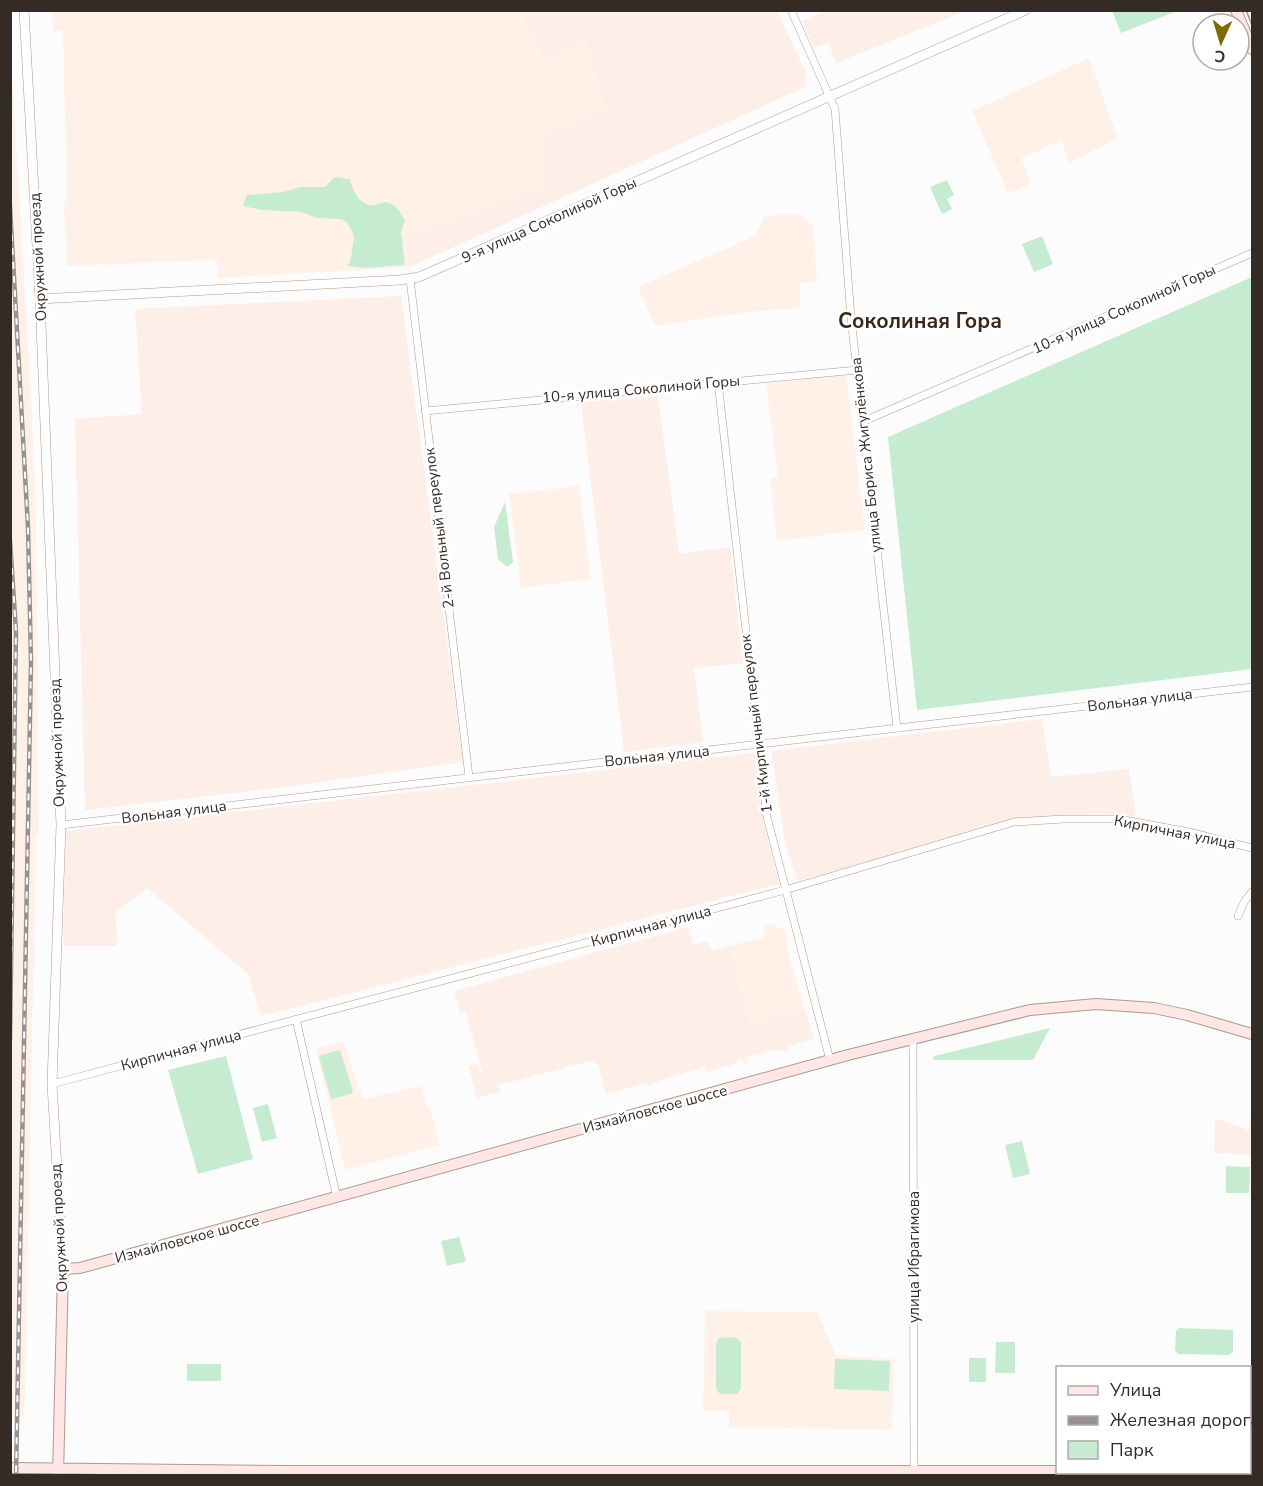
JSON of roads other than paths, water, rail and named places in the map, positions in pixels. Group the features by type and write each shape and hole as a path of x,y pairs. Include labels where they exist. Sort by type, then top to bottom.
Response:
{"main road":[{"path":"1236,10 1252,50"},
{"name":"Измайловское шоссе","path":"63,1269 80,1268 337,1198 830,1060 1030,1010 1096,1004 1170,1011 1252,1034"},
{"name":"Окружной проезд","path":"58,1472 63,1269"},
{"path":"10,1468 58,1472 333,1473 1056,1471"}],"street":[{"name":"Окружной проезд","path":"24,10 40,299 61,825 52,1084 63,1269"},
{"name":"улица Бориса Жигулёнкова","path":"791,10 835,109 851,318 897,728"},
{"name":"9-я улица Соколиной Горы","path":"40,299 410,279 450,264 1026,10"},
{"name":"10-я улица Соколиной Горы","path":"862,422 1252,253"},
{"name":"2-й Вольный переулок","path":"410,279 469,777"},
{"name":"10-я улица Соколиной Горы","path":"425,411 857,370"},
{"name":"1-й Кирпичный переулок","path":"718,382 769,829 830,1060"},
{"name":"Вольная улица","path":"61,825 1252,687"},
{"name":"Кирпичная улица","path":"52,1084 786,890 1014,822 1119,819 1189,832 1252,848"},
{"path":"1239,916 1244,902 1252,892"},
{"path":"296,1019 337,1198"},
{"name":"улица Ибрагимова","path":"913,1039 914,1473"}],"tram line":[{"path":"1246,10 1252,25"},
{"path":"10,1474 254,1476"},
{"path":"714,1476 1252,1475"}],"railway":[{"path":"10,206 28,528 31,662 16,1476"},
{"path":"10,540 16,632 10,1039"}],"district":[{"name":"Соколиная Гора","path":"920,321"}]}
